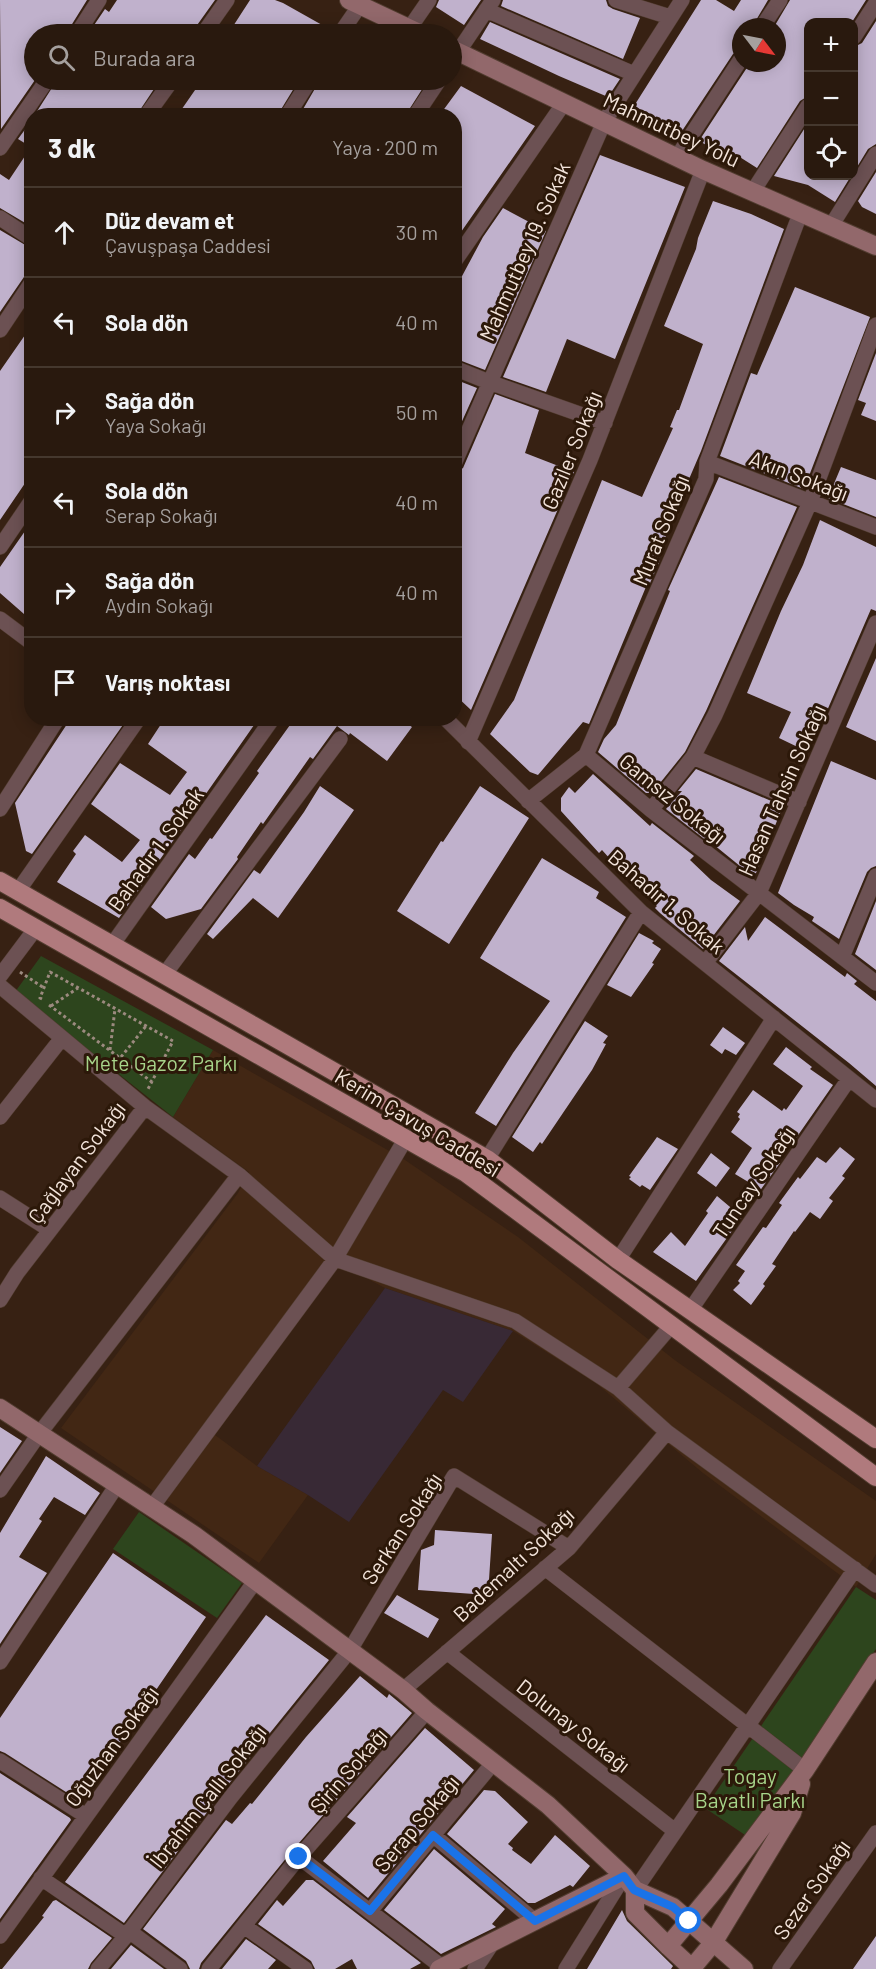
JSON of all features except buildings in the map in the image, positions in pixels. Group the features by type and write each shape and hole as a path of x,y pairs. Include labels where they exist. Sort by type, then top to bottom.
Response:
{"main road":[{"name":"Kerim Çavuş Caddesi","path":"0,881 487,1159 618,1260 876,1439"},
{"name":"Kerim Çavuş Caddesi","path":"0,908 466,1173 876,1477"}],"street":[{"path":"83,24 99,0"},
{"path":"210,24 227,0"},
{"path":"418,24 429,0"},
{"path":"616,0 670,17 669,0"},
{"name":"Mahmutbey 19. Sokak","path":"462,445 604,122 682,0"},
{"path":"768,18 780,0"},
{"path":"345,24 354,3 398,24"},
{"path":"858,31 876,3"},
{"path":"462,43 489,5 634,74"},
{"name":"Mahmutbey Yolu","path":"462,58 564,103 703,170 876,246"},
{"path":"677,158 733,72"},
{"path":"28,108 40,90"},
{"path":"152,108 165,90"},
{"path":"292,108 304,90"},
{"path":"420,108 432,90"},
{"path":"462,250 564,103"},
{"path":"753,191 804,112"},
{"path":"0,148 24,113"},
{"path":"831,226 876,154"},
{"name":"Gaziler Sokağı","path":"468,742 605,423 703,170"},
{"name":"Murat Sokağı","path":"528,801 586,755 706,479 707,462 800,214"},
{"path":"0,218 24,234"},
{"path":"0,330 24,294"},
{"path":"651,810 693,757 715,715 810,502 876,325"},
{"path":"462,371 605,423"},
{"name":"Akın Sokağı","path":"707,462 876,527"},
{"path":"0,547 24,512"},
{"path":"0,619 24,633"},
{"name":"Hasan Tahsin Sokağı","path":"705,963 759,893 876,623"},
{"path":"0,809 53,726"},
{"path":"18,891 132,726"},
{"name":"Bahadır 1. Sokak","path":"112,945 267,726"},
{"name":"Bahadır 1. Sokak","path":"453,726 641,912 876,1100"},
{"path":"164,975 340,739"},
{"name":"Gamsız Sokağı","path":"586,755 651,810 876,983"},
{"path":"693,757 799,802"},
{"path":"842,957 876,876"},
{"path":"487,1159 641,912"},
{"path":"5,971 36,928"},
{"path":"0,986 142,1105 239,1175 335,1259 515,1321 618,1388 667,1432 876,1585"},
{"path":"618,1260 774,1018"},
{"path":"0,1117 62,1038"},
{"name":"Tuncay Sokağı","path":"691,1309 849,1079"},
{"name":"Çağlayan Sokağı","path":"0,1300 17,1273 142,1105"},
{"path":"152,1506 335,1259 406,1138"},
{"path":"0,1490 39,1434 239,1175"},
{"path":"0,1198 50,1230"},
{"path":"618,1388 671,1326"},
{"path":"0,1408 152,1506 403,1689 427,1711 548,1805 629,1883 673,1907 744,1969"},
{"name":"Bademaltı Sokağı","path":"403,1689 569,1548 667,1432"},
{"name":"Serkan Sokağı","path":"350,1650 454,1476 569,1548"},
{"path":"0,1662 117,1485"},
{"path":"545,1568 805,1770"},
{"path":"566,1969 629,1883 675,1831 855,1569"},
{"name":"Oğuzhan Sokağı","path":"0,1936 256,1580"},
{"name":"İbrahim Çallı Sokağı","path":"98,1969 231,1797 350,1650"},
{"name":"Dolunay Sokağı","path":"447,1652 675,1831"},
{"path":"668,1946 719,1885 805,1770 874,1668"},
{"name":"Şirin Sokağı","path":"209,1969 299,1857 427,1711"},
{"path":"0,1761 86,1816"},
{"name":"Serap Sokağı","path":"370,1911 494,1762"},
{"path":"629,1883 635,1912 693,1969 713,1943 792,1813 805,1770"},
{"name":"Sezer Sokağı","path":"780,1969 876,1833"},
{"path":"433,1835 535,1921"},
{"path":"299,1857 441,1968 535,1921 629,1883"},
{"path":"41,1878 180,1969"},
{"path":"673,1907 690,1903 719,1885"},
{"path":"244,1926 305,1969"},
{"path":"475,1969 493,1942"}],"path":[{"path":"5,971 44,988"},
{"path":"142,1105 173,1041 50,972 40,998 152,1082"},
{"path":"51,1006 78,987"},
{"path":"110,1050 115,1009"},
{"path":"120,1058 146,1026"}],"shaded area":[{"path":"213,1050 405,1160 518,1237 676,1361 876,1501 876,1554 856,1587 703,1473 597,1384 513,1331 385,1288 340,1264 215,1435 257,1466 308,1495 259,1563 61,1428 238,1193 249,1172 173,1117"},
{"path":"385,1288 513,1331 463,1402 443,1390 349,1522 257,1466"}],"green space":[{"name":"Mete Gazoz Parkı","path":"41,956 213,1050 173,1117 15,992"},
{"path":"139,1512 242,1583 217,1618 113,1549"},
{"name":"Togay Bayatlı Parkı","path":"856,1587 876,1600 876,1649 748,1837 705,1808"}],"route":[{"path":"299,1857 370,1911 433,1835 535,1921 624,1876 634,1890 673,1907 689,1921"}]}
